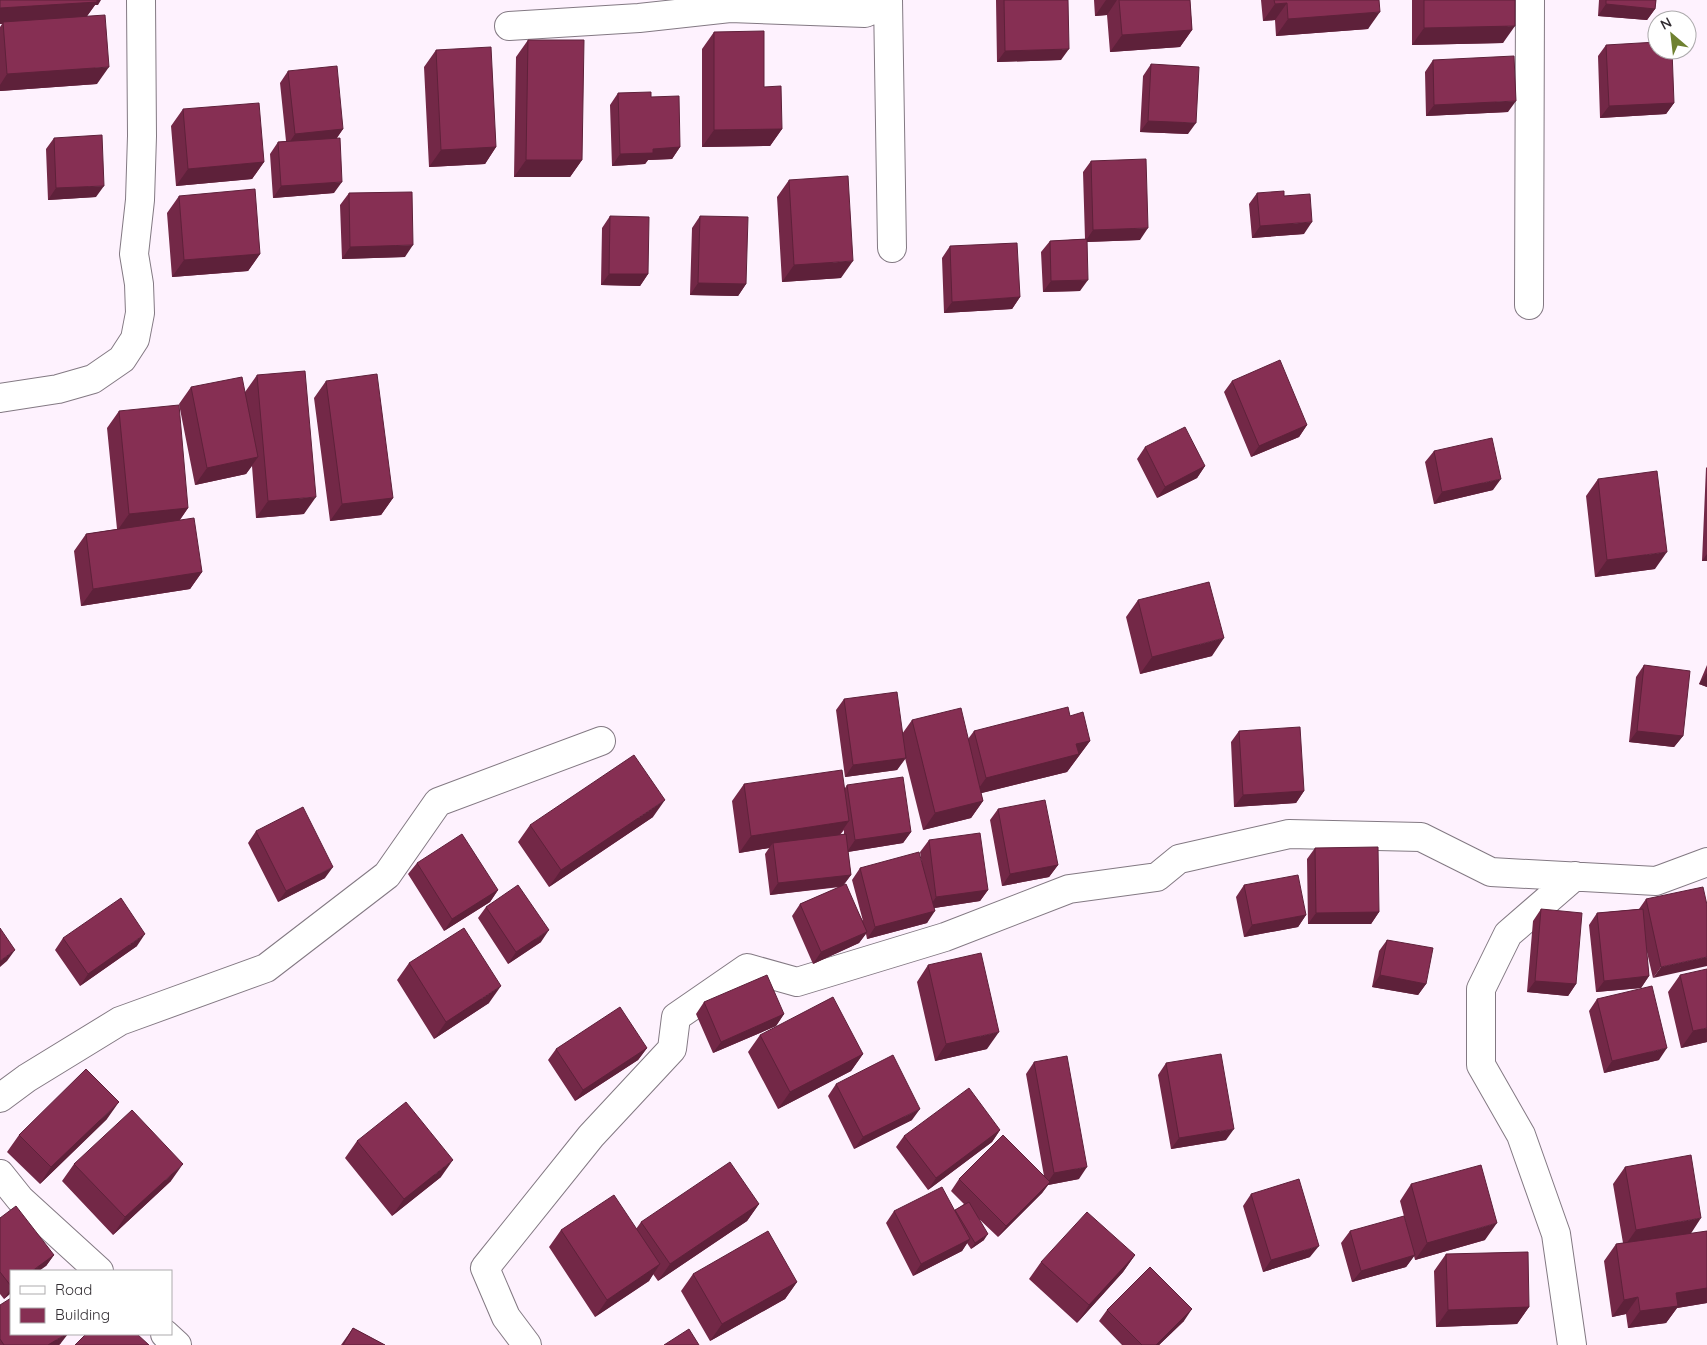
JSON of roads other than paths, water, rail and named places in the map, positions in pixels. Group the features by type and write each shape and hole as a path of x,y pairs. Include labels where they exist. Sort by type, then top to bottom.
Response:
{"street":[{"path":"0,398 58,389 93,379 122,359 135,339 140,312 139,284 134,254 140,200 142,136 141,0"},
{"path":"509,26 639,18 730,8 865,13 877,8 887,0"},
{"path":"887,0 892,248"},
{"path":"1530,0 1530,305"},
{"path":"0,1098 27,1078 120,1021 266,968 387,875 438,802 601,741"},
{"path":"527,1345 506,1317 485,1268 591,1136 672,1048 676,1017 747,968 797,982 945,937 1069,889 1157,877 1179,859 1289,834 1421,836 1491,872 1656,881 1707,862"},
{"path":"1572,1345 1556,1234 1521,1135 1481,1065 1481,989 1508,934 1575,876"},
{"path":"0,1174 20,1198 98,1270"},
{"path":"166,1335 177,1345"}]}
